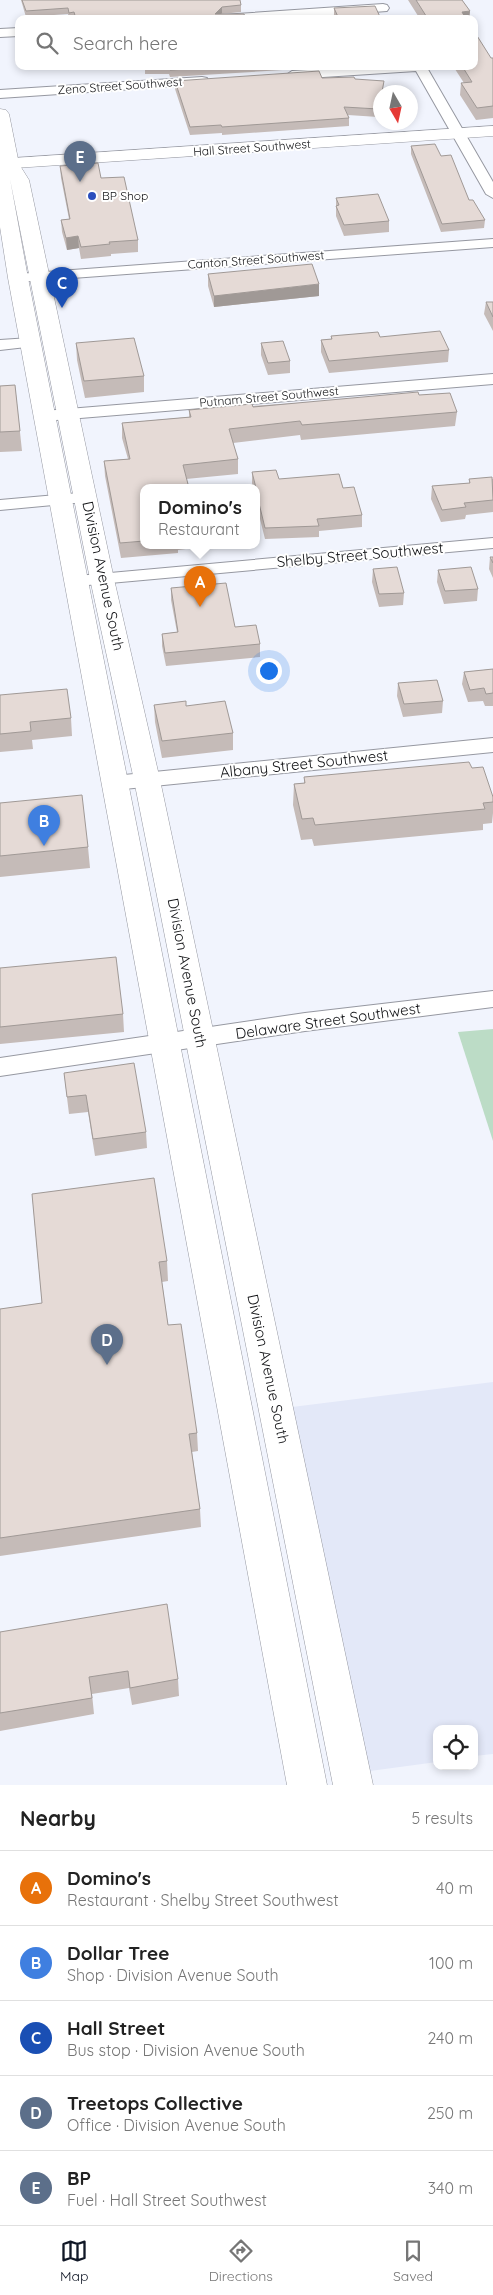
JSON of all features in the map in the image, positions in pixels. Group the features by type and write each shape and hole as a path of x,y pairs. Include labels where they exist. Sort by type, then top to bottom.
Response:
{"main road":[{"path":"0,114 5,164"},
{"name":"Hall Street Southwest","path":"5,164 493,131"},
{"name":"Division Avenue South","path":"5,164 1,179 29,277 55,342 60,500 307,1785"},
{"name":"Division Avenue South","path":"29,277 30,343 86,497 102,579 147,780 353,1785"}],"street":[{"path":"287,15 384,9"},
{"path":"0,33 15,32"},
{"path":"278,76 363,70"},
{"path":"422,70 493,194"},
{"name":"Zeno Street Southwest","path":"0,94 220,80"},
{"name":"Canton Street Southwest","path":"29,277 493,243"},
{"path":"0,345 30,343"},
{"name":"Putnam Street Southwest","path":"56,415 493,379"},
{"path":"0,505 86,497"},
{"name":"Shelby Street Southwest","path":"77,581 493,543"},
{"name":"Albany Street Southwest","path":"114,783 493,745"},
{"name":"Delaware Street Southwest","path":"0,1066 200,1039 305,1022 493,1000"}],"shaded area":[{"path":"493,1382 493,1754 478,1756 478,1725 433,1725 433,1763 370,1771 292,1407"}],"green space":[{"path":"493,1029 493,1141 458,1032"}],"building":[{"path":"22,0 240,0 241,5 222,7 215,14 244,15 75,15 74,12 69,13 68,8 26,11"},
{"path":"416,0 462,0 470,11 462,12 464,15 425,15"},
{"path":"375,6 379,15 337,15 334,8"},
{"path":"478,37 491,58 493,58 493,106 477,108 461,83 472,82 464,70 478,70"},
{"path":"319,71 322,78 354,77 355,79 384,81 383,85 373,85 373,109 344,107 349,118 222,127 221,125 190,127 175,81"},
{"path":"435,144 441,156 451,155 469,200 473,200 485,220 442,224 411,146"},
{"path":"98,163 101,178 124,177 138,240 109,242 110,244 81,247 78,236 66,238 61,220 70,219 60,166"},
{"path":"378,194 389,221 344,225 336,206 339,205 336,198"},
{"path":"312,264 319,284 214,296 208,274"},
{"path":"486,302 493,302 493,317"},
{"path":"440,331 449,350 329,361 321,340 332,339 331,336 378,332 380,337"},
{"path":"134,338 144,376 84,381 76,343"},
{"path":"283,341 290,361 268,363 261,343"},
{"path":"15,385 20,431 0,432 0,386"},
{"path":"418,392 419,395 450,393 457,412 302,425 300,421 229,429 238,459 183,465 188,484 140,484 140,541 120,543 104,461 130,459 122,423 191,417 189,410 252,404 253,407"},
{"path":"276,470 279,479 339,474 343,488 354,487 362,515 317,519 319,526 265,528 260,507 260,484 255,484 252,472"},
{"path":"492,477 493,500 464,503 466,507 442,510 432,486 470,483 469,479"},
{"path":"397,567 404,593 379,594 373,569"},
{"path":"471,567 478,589 445,591 438,570"},
{"path":"226,583 235,627 256,625 260,644 165,653 162,634 178,632 171,588"},
{"path":"493,669 493,693 486,694 484,688 470,690 464,672"},
{"path":"437,680 443,701 404,704 398,683"},
{"path":"67,689 71,718 30,722 31,731 0,734 0,695"},
{"path":"186,701 186,706 225,701 233,733 162,741 154,705"},
{"path":"469,762 472,768 483,767 493,797 493,802 483,803 485,809 315,825 313,818 302,819 294,784 305,783 304,777"},
{"path":"82,795 88,847 0,856 0,803"},
{"path":"116,957 123,1014 0,1027 0,968"},
{"path":"134,1063 146,1132 93,1139 86,1095 67,1097 64,1073"},
{"path":"154,1178 167,1261 159,1262 168,1325 181,1324 197,1433 189,1434 200,1509 0,1538 0,1309 42,1303 32,1194"},
{"path":"167,1604 178,1679 130,1688 128,1671 89,1677 92,1698 0,1713 0,1632"}],"place":[{"name":"BP","path":"80,182"},
{"name":"BP Shop","path":"92,196"},
{"name":"Hall Street","path":"62,308"},
{"name":"Domino's","path":"200,607"},
{"name":"Dollar Tree","path":"44,846"},
{"name":"Treetops Collective","path":"107,1365"}]}
